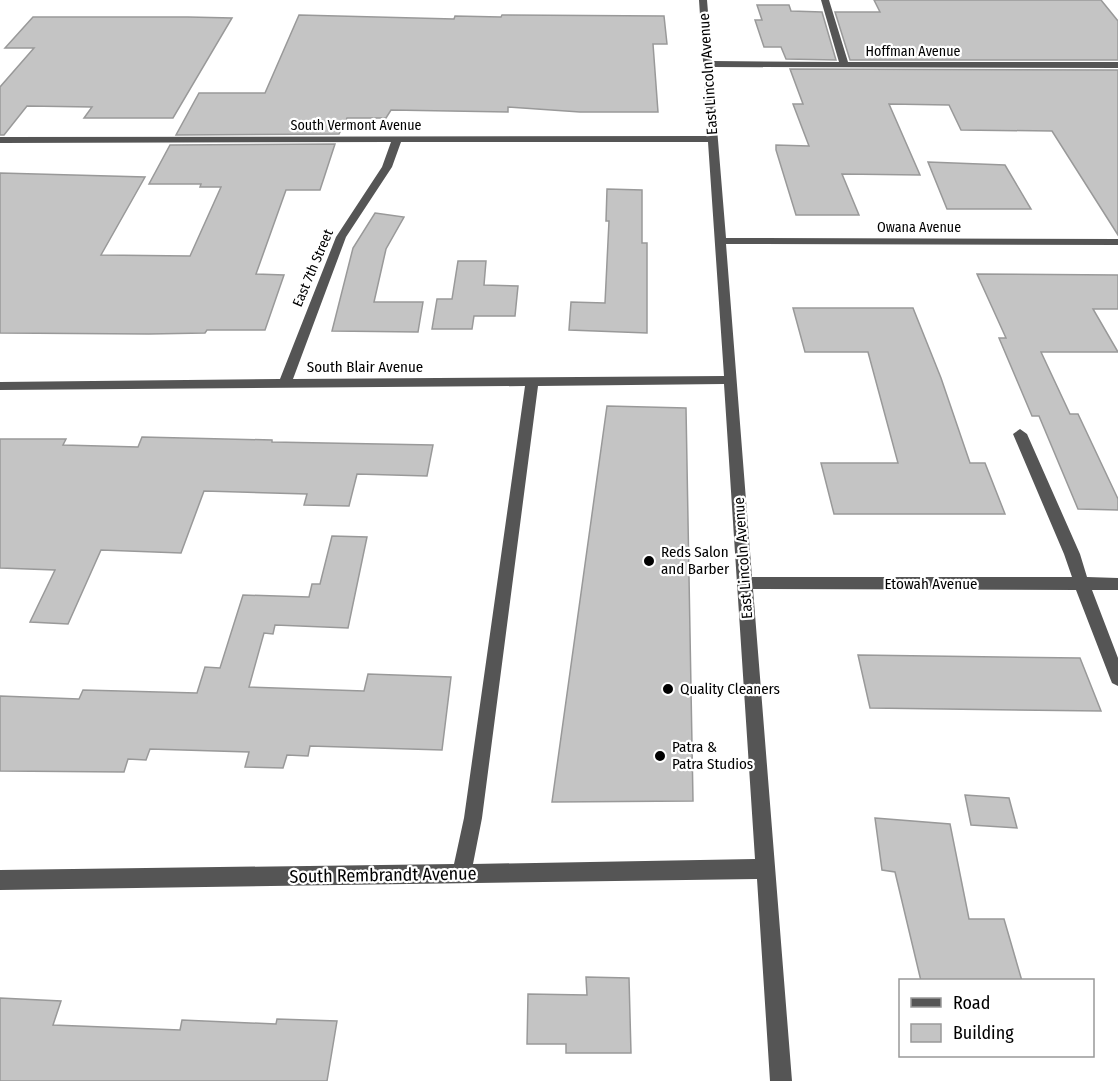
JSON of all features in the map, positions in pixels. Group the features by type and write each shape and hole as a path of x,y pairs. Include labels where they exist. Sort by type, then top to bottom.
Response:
{"street":[{"name":"East Lincoln Avenue","path":"703,0 781,1081"},
{"path":"825,0 844,64"},
{"name":"Hoffman Avenue","path":"707,64 1118,65"},
{"name":"East 7th Street","path":"285,384 341,237 387,167 398,138"},
{"name":"South Vermont Avenue","path":"0,140 712,139"},
{"name":"Owana Avenue","path":"720,241 1118,242"},
{"name":"South Blair Avenue","path":"0,386 730,381"},
{"path":"460,874 473,818 532,383"},
{"path":"1020,434 1072,554 1092,616 1118,678"},
{"name":"Etowah Avenue","path":"744,583 1118,584"},
{"name":"South Rembrandt Avenue","path":"0,880 766,869"}],"building":[{"path":"874,0 1101,0 1118,21 1118,60 850,60 835,12 880,12"},
{"path":"757,5 789,5 791,11 822,12 836,60 786,59 781,47 764,47 755,20 762,20"},
{"path":"299,15 454,19 455,16 501,17 502,15 664,16 667,44 653,44 658,112 580,112 508,107 508,112 391,110 386,118 347,118 339,134 176,135 199,93 265,93"},
{"path":"33,17 232,18 173,118 84,118 92,107 27,106 4,135 0,135 0,87 34,48 5,48"},
{"path":"790,69 1118,70 1118,235 1052,131 961,130 949,105 889,104 920,175 842,174 859,215 796,215 776,150 776,145 809,146 793,104 803,104"},
{"path":"335,144 320,190 286,190 256,274 284,275 265,330 207,330 205,333 149,334 0,333 0,173 145,177 101,255 190,256 221,187 200,187 201,184 149,184 170,145"},
{"path":"928,162 1005,165 1031,209 947,209"},
{"path":"607,189 642,190 642,243 647,243 647,333 569,330 571,302 605,303 609,221 606,221"},
{"path":"375,213 404,217 386,249 374,302 423,302 418,332 332,331 353,248"},
{"path":"458,261 486,261 484,285 518,286 515,316 474,316 472,329 432,329 437,299 452,299"},
{"path":"977,274 1118,275 1118,309 1093,309 1118,352 1041,352 1070,414 1078,414 1118,499 1118,510 1078,509 1039,416 1032,416 999,338 1006,338"},
{"path":"793,308 913,308 941,378 970,463 985,463 1005,514 834,514 821,463 898,463 868,352 805,352"},
{"path":"607,406 686,408 693,801 552,802"},
{"path":"142,437 433,445 427,476 357,474 349,506 304,505 307,494 204,491 181,553 101,550 68,624 30,622 55,570 0,568 0,439 66,439 63,445 138,447"},
{"path":"332,536 367,537 348,628 275,625 273,634 264,633 249,687 364,691 368,674 451,677 442,750 310,746 308,756 287,755 283,768 245,767 249,752 150,749 146,760 128,759 124,772 0,771 0,696 79,699 83,690 197,693 205,667 220,668 243,595 309,597 312,584 320,584"},
{"path":"858,655 1080,658 1101,711 870,708"},
{"path":"965,795 1009,798 1017,828 971,825"},
{"path":"875,818 950,824 969,919 1004,919 1021,979 921,979 895,872 882,870"},
{"path":"586,977 629,978 631,1053 566,1053 566,1044 527,1044 528,994 587,995"},
{"path":"0,998 61,1001 53,1025 180,1030 182,1020 276,1024 277,1019 337,1021 327,1081 0,1081"}],"place":[{"name":"Reds Salon and Barber","path":"649,561"},
{"name":"Quality Cleaners","path":"668,689"},
{"name":"Patra & Patra Studios","path":"660,756"}]}
